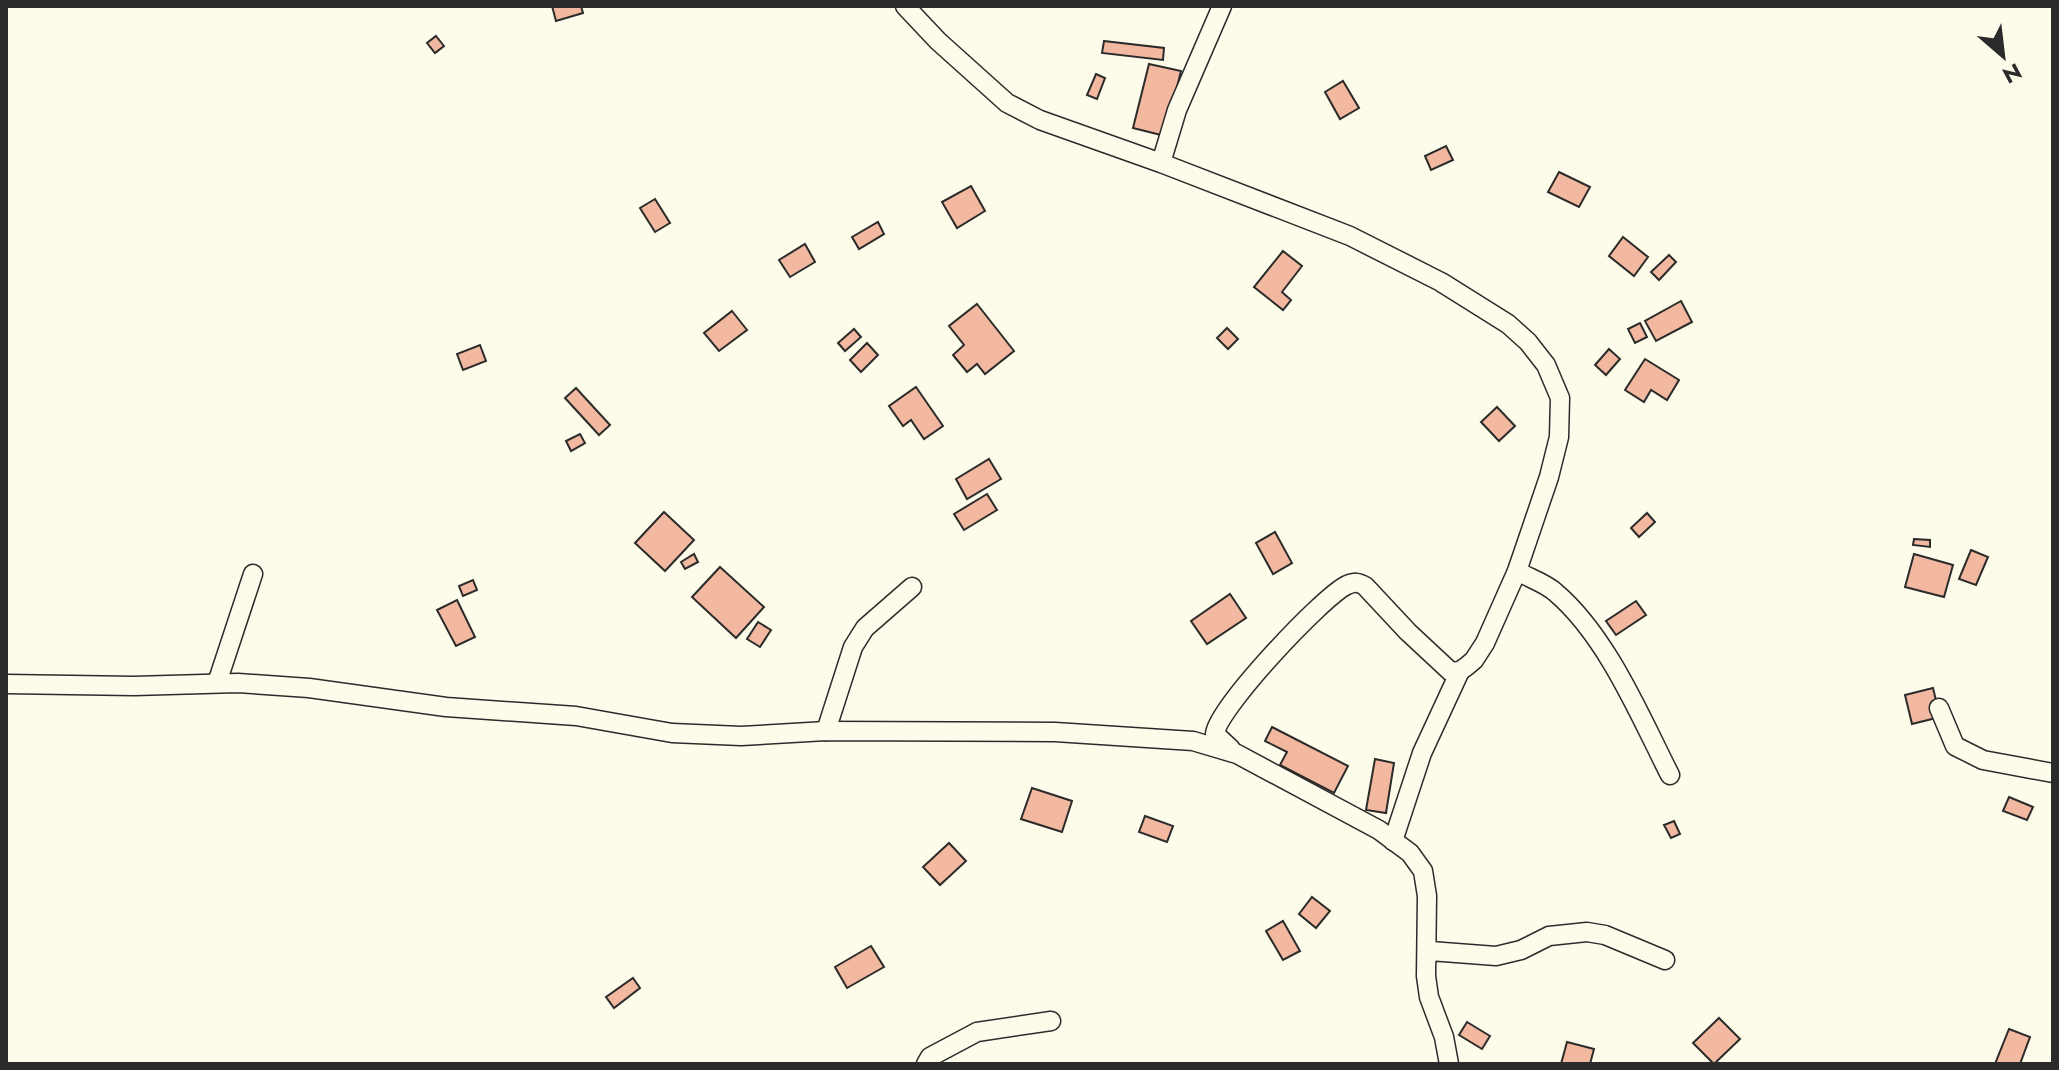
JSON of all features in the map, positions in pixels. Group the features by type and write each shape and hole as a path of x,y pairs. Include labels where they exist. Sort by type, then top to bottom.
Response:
{"street":[{"path":"905,6 938,41 1007,103 1051,124 1350,236 1441,282 1508,324 1528,342 1546,365 1560,398 1559,437 1549,477 1517,571 1485,643 1474,660 1460,671 1422,753 1393,841"},
{"path":"1161,163 1177,110 1222,6"},
{"path":"1517,571 1554,591 1589,629 1616,670 1670,775"},
{"path":"217,683 253,574"},
{"path":"1237,754 1215,734 1228,708 1316,609 1351,583 1359,582 1365,586 1443,667 1451,672 1460,671"},
{"path":"826,731 853,647 865,628 912,587"},
{"path":"6,684 134,686 238,683 309,688 446,707 576,716 672,733 741,736 826,731 1055,732 1193,741 1237,754 1379,830 1410,853 1423,871 1427,896 1426,976 1429,997 1444,1037 1449,1064"},
{"path":"1939,708 1955,746 1983,760 2053,773"},
{"path":"1427,958 1430,951 1496,956 1521,950 1549,936 1587,932 1605,935 1665,960"},
{"path":"926,1064 930,1057 977,1032 1051,1021"}],"building":[{"path":"552,6 581,6 583,13 556,21"},
{"path":"436,36 444,46 435,53 427,43"},
{"path":"1104,41 1164,48 1163,60 1102,53"},
{"path":"1149,64 1181,71 1165,136 1133,128"},
{"path":"1096,74 1105,78 1097,99 1087,95"},
{"path":"1343,81 1359,108 1340,119 1325,92"},
{"path":"1446,146 1453,160 1431,170 1425,156"},
{"path":"1559,172 1590,187 1579,207 1548,192"},
{"path":"971,186 985,211 957,228 942,202"},
{"path":"655,199 670,223 655,232 640,208"},
{"path":"878,222 884,234 859,249 852,237"},
{"path":"1623,237 1648,257 1634,276 1609,256"},
{"path":"805,244 815,262 790,277 779,260"},
{"path":"1283,251 1302,266 1282,292 1291,300 1283,310 1254,287"},
{"path":"1669,255 1676,262 1659,280 1651,272"},
{"path":"1681,301 1692,322 1656,341 1645,321"},
{"path":"977,304 1014,351 985,374 977,364 967,372 953,355 964,345 949,326"},
{"path":"732,311 747,330 719,351 704,333"},
{"path":"1640,323 1647,337 1635,343 1628,329"},
{"path":"1227,328 1238,339 1228,349 1217,338"},
{"path":"854,329 861,337 845,351 838,343"},
{"path":"867,343 878,355 861,372 850,360"},
{"path":"480,345 486,361 463,370 457,354"},
{"path":"1609,349 1620,359 1606,375 1595,365"},
{"path":"1645,359 1679,380 1667,400 1651,390 1644,402 1625,390"},
{"path":"916,387 943,426 924,439 911,420 903,426 889,406"},
{"path":"576,388 610,425 599,435 565,398"},
{"path":"1497,407 1515,426 1499,441 1481,422"},
{"path":"580,434 585,443 571,451 566,441"},
{"path":"989,459 1001,479 967,499 956,479"},
{"path":"987,494 997,510 964,530 954,514"},
{"path":"664,512 694,540 665,571 635,543"},
{"path":"1647,513 1655,522 1639,537 1631,528"},
{"path":"1275,532 1292,563 1273,574 1256,543"},
{"path":"1914,539 1930,540 1930,547 1913,545"},
{"path":"1971,550 1988,557 1976,585 1959,579"},
{"path":"694,554 698,562 685,569 681,562"},
{"path":"1914,554 1953,565 1944,597 1905,587"},
{"path":"720,567 764,607 736,638 692,597"},
{"path":"473,580 477,590 463,596 459,586"},
{"path":"1230,594 1246,618 1207,644 1191,621"},
{"path":"457,600 475,637 456,646 437,610"},
{"path":"1636,601 1646,615 1616,635 1606,621"},
{"path":"758,622 771,630 760,647 747,639"},
{"path":"1933,688 1940,717 1912,724 1905,695"},
{"path":"1272,727 1348,766 1334,793 1280,765 1287,752 1265,741"},
{"path":"1375,759 1394,763 1386,813 1366,810"},
{"path":"1032,788 1072,801 1062,832 1021,819"},
{"path":"2009,797 2033,807 2027,820 2003,811"},
{"path":"1145,816 1173,826 1167,842 1139,832"},
{"path":"1674,821 1680,834 1671,838 1664,825"},
{"path":"949,843 966,861 940,885 923,867"},
{"path":"1312,897 1330,911 1316,928 1299,914"},
{"path":"1283,921 1300,951 1283,960 1266,931"},
{"path":"871,946 884,967 847,988 835,967"},
{"path":"633,978 640,988 614,1008 606,997"},
{"path":"1719,1018 1740,1039 1714,1064 1693,1043"},
{"path":"1467,1022 1490,1036 1482,1049 1459,1035"},
{"path":"2009,1029 2030,1037 2020,1064 1995,1064"},
{"path":"1567,1042 1594,1049 1590,1064 1561,1064"}]}
